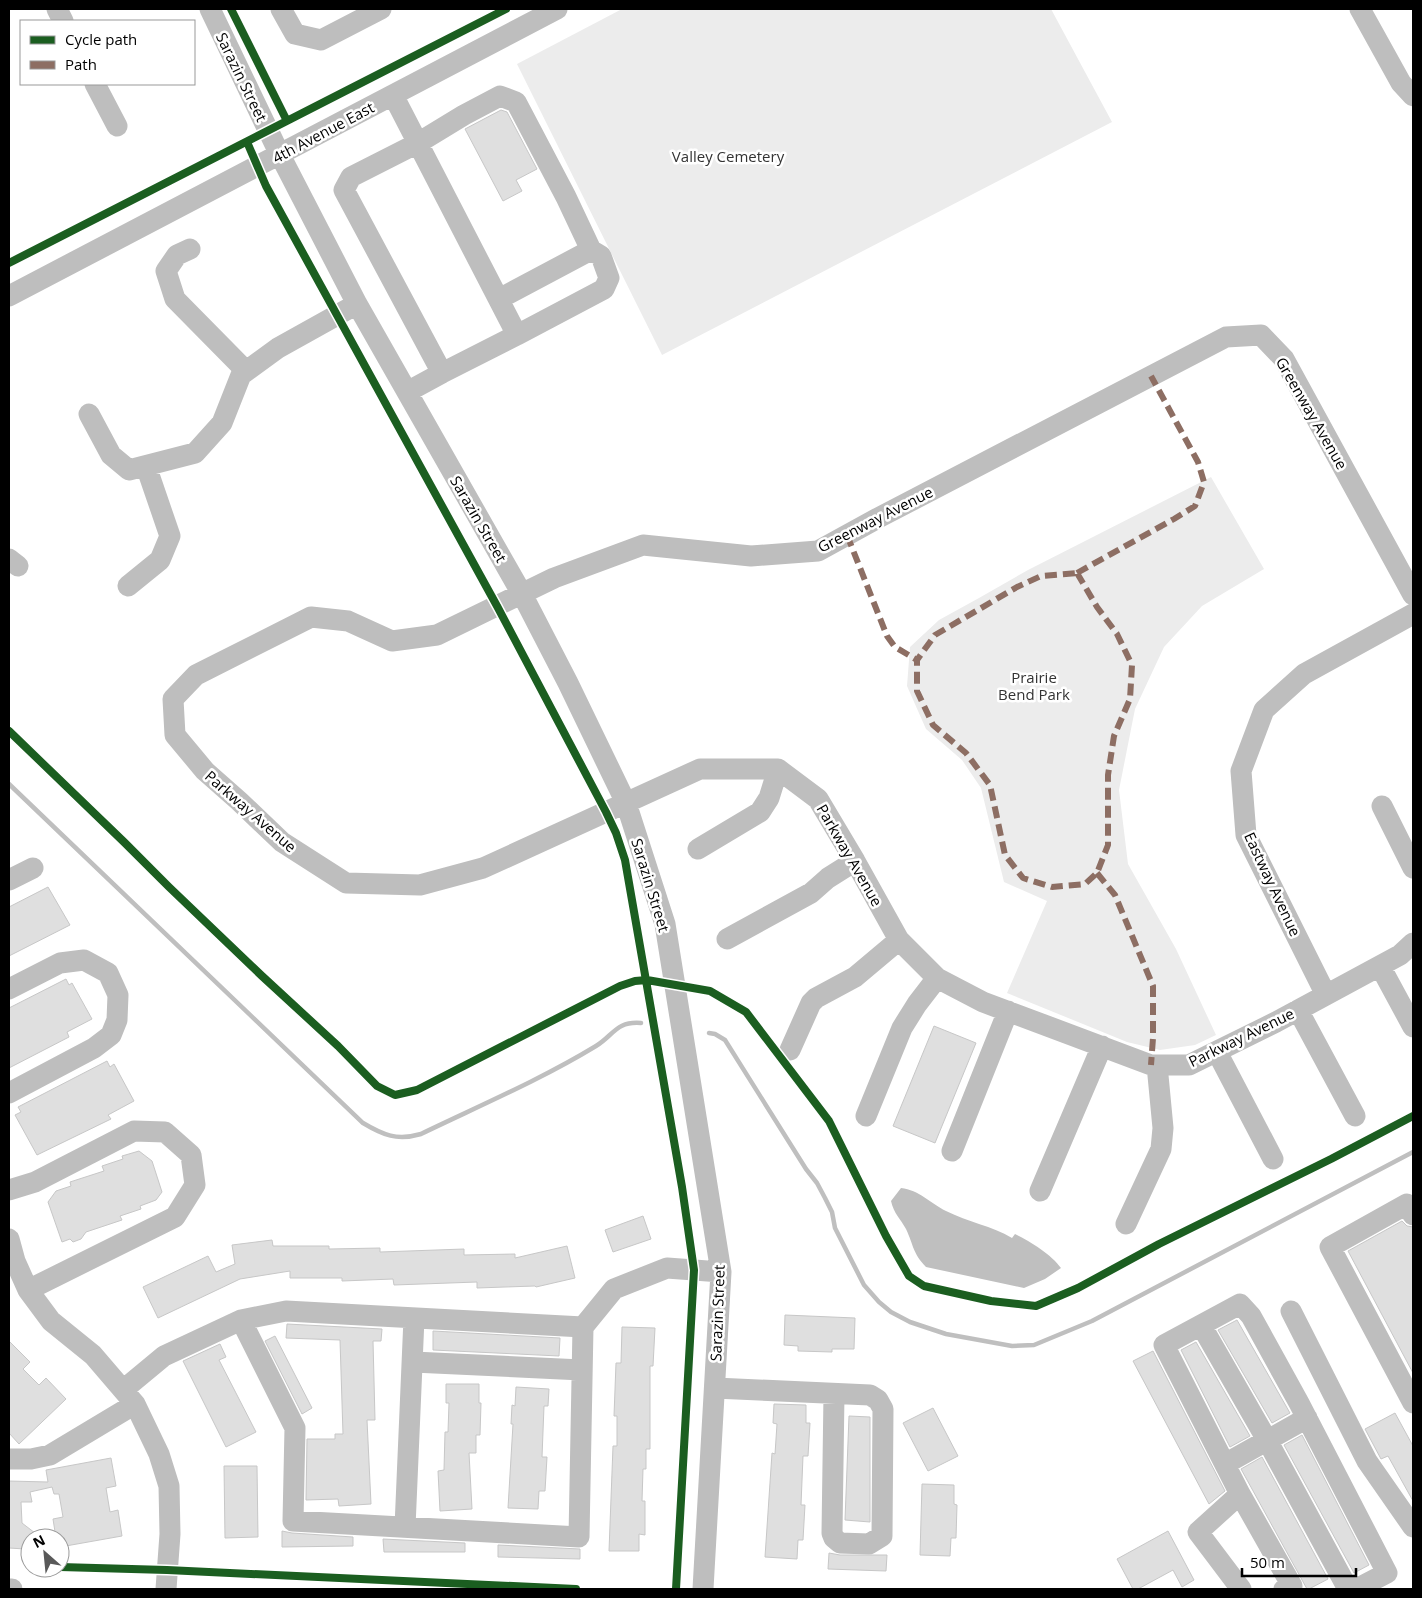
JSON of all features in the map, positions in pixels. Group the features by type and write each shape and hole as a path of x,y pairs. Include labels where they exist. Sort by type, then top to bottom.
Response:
{"street":[{"path":"57,9 63,20"},
{"name":"Sarazin Street","path":"210,9 280,154 357,304 522,594 568,683 626,803 665,924 722,1272 703,1589"},
{"path":"281,9 295,34 321,40 381,9"},
{"name":"4th Avenue East","path":"9,296 557,9"},
{"path":"1360,9 1401,83 1413,96"},
{"path":"96,85 117,126"},
{"path":"393,95 517,335"},
{"path":"407,392 604,289 609,278 601,256 591,250 566,197 516,102 500,96 418,143 350,177 344,190 442,373"},
{"path":"190,249 177,256 166,271 175,299 246,371"},
{"path":"499,299 591,250"},
{"path":"89,414 111,455 128,470 195,453 222,423 241,375 278,348 357,304"},
{"name":"Greenway Avenue","path":"174,736 173,699 196,675 311,617 348,621 392,641 437,635 554,578 643,545 751,556 818,551 1226,337 1261,335 1284,359 1413,596"},
{"path":"128,586 160,560 170,536 146,466"},
{"name":"Eastway Avenue","path":"1326,995 1246,836 1241,771 1264,710 1304,674 1413,614"},
{"name":"Parkway Avenue","path":"174,736 205,771 282,842 346,883 420,885 482,868 700,769 778,769 818,799 856,861 899,940 937,978 983,1002 1151,1065 1189,1065 1400,956 1413,944"},
{"path":"698,849 760,812 769,798 778,769"},
{"path":"1382,806 1413,868"},
{"path":"727,939 811,893 828,878 856,861"},
{"path":"9,880 33,868"},
{"path":"790,1050 816,998 855,977 899,940"},
{"path":"9,988 60,963 84,960 108,973 118,995 117,1020 111,1035 94,1048 9,1093"},
{"path":"1380,966 1413,1027"},
{"path":"866,1116 902,1028 937,978"},
{"path":"1298,1010 1355,1116"},
{"path":"952,1151 1008,1011"},
{"path":"1040,1191 1102,1046"},
{"path":"1217,1052 1273,1159"},
{"path":"1126,1224 1161,1149 1163,1128 1157,1065"},
{"path":"9,1190 35,1182 134,1131 165,1132 191,1155 195,1186 175,1217 20,1281"},
{"path":"1413,1216 1407,1204 1330,1247 1413,1403"},
{"path":"9,1239 20,1281 51,1321 93,1355 129,1397 159,1454 169,1486 170,1534 166,1589"},
{"path":"241,1320 295,1428 293,1521 580,1536 583,1327 614,1289 667,1268 722,1272"},
{"path":"1201,1325 1267,1440 1348,1589 1362,1586 1387,1573 1307,1418 1251,1316 1240,1304 1201,1325 1164,1345 1240,1494 1291,1588"},
{"path":"9,1459 31,1459 50,1455 129,1397 164,1356 241,1320 286,1310 583,1327"},
{"path":"1291,1311 1367,1461 1413,1527"},
{"path":"405,1527 414,1318"},
{"path":"413,1362 582,1370"},
{"path":"714,1388 870,1395 878,1400 883,1409 882,1536 869,1544 840,1543 834,1538 832,1533 834,1394"},
{"path":"1225,1464 1307,1418"},
{"path":"1240,1494 1198,1532 1241,1589"}],"green space":[{"name":"Valley Cemetery","path":"622,9 1051,9 1112,122 662,355 517,64"},
{"name":"Prairie Bend Park","path":"1211,477 1264,569 1202,606 1164,647 1135,709 1119,790 1128,864 1176,949 1216,1035 1195,1045 1160,1050 1127,1042 1007,993 1047,901 1004,882 981,788 962,760 926,729 907,686 910,647 939,620 1028,570"}],"shaded area":[{"path":"901,1188 919,1194 954,1215 996,1230 1012,1238 1015,1234 1021,1237 1046,1253 1061,1268 1045,1279 1024,1288 926,1267 916,1253 906,1229 892,1205 891,1201"}],"building":[{"path":"501,110 507,112 537,169 516,180 522,191 503,201 465,129"},
{"path":"48,887 70,925 9,956 9,907"},
{"path":"66,979 69,985 72,983 92,1019 67,1032 69,1037 9,1068 9,1008"},
{"path":"934,1026 976,1043 935,1143 893,1126"},
{"path":"107,1061 110,1067 114,1064 134,1101 108,1115 111,1119 37,1155 15,1115 21,1112 18,1107"},
{"path":"139,1151 152,1161 162,1192 156,1200 140,1206 141,1209 120,1216 122,1220 86,1232 81,1239 73,1242 70,1239 62,1242 48,1202 56,1191 71,1186 70,1182 104,1171 102,1166 123,1159 122,1156"},
{"path":"643,1216 651,1239 613,1252 605,1230"},
{"path":"1402,1221 1407,1226 1413,1227 1413,1373 1348,1251"},
{"path":"272,1240 273,1246 329,1246 329,1249 380,1248 380,1252 464,1249 464,1255 515,1254 515,1258 567,1246 575,1278 536,1287 477,1288 477,1282 394,1285 393,1279 342,1281 342,1278 290,1278 290,1271 240,1279 158,1318 143,1287 208,1256 216,1272 235,1264 232,1245"},
{"path":"785,1315 855,1318 854,1349 832,1349 832,1352 798,1351 798,1346 784,1345"},
{"path":"1237,1320 1290,1413 1272,1423 1218,1330"},
{"path":"287,1324 382,1329 381,1341 373,1341 375,1420 367,1420 371,1504 339,1506 338,1499 306,1500 307,1439 335,1439 335,1434 343,1434 340,1340 286,1338"},
{"path":"622,1327 655,1328 653,1366 650,1366 650,1449 646,1449 646,1469 643,1469 642,1501 645,1501 645,1535 639,1534 639,1551 609,1551 613,1446 617,1446 617,1416 614,1416 616,1363 621,1363"},
{"path":"433,1331 560,1338 559,1356 433,1350"},
{"path":"275,1336 312,1408 302,1414 265,1341"},
{"path":"9,1341 30,1362 23,1369 39,1385 46,1378 66,1399 19,1444 9,1433"},
{"path":"1196,1342 1250,1436 1230,1447 1181,1350"},
{"path":"220,1344 226,1357 219,1360 256,1432 226,1447 183,1361"},
{"path":"1153,1351 1225,1491 1209,1504 1133,1361"},
{"path":"446,1384 479,1384 479,1403 481,1403 480,1435 476,1435 476,1453 469,1453 472,1509 440,1511 438,1471 444,1470 445,1432 448,1432 449,1403 446,1403"},
{"path":"516,1387 549,1389 548,1406 544,1406 542,1457 547,1457 545,1491 539,1491 538,1509 508,1508 513,1424 511,1424 512,1405 515,1406"},
{"path":"774,1404 806,1405 806,1423 810,1423 808,1456 803,1456 801,1505 805,1505 803,1540 798,1540 797,1559 765,1557 772,1453 775,1454 777,1424 773,1423"},
{"path":"933,1408 958,1456 928,1471 903,1423"},
{"path":"1395,1413 1413,1446 1413,1501 1388,1456 1381,1459 1365,1429"},
{"path":"849,1416 870,1417 870,1522 845,1520"},
{"path":"1302,1435 1369,1565 1354,1573 1284,1445"},
{"path":"1262,1457 1328,1579 1309,1589 1307,1589 1241,1469"},
{"path":"111,1458 116,1486 106,1488 110,1512 118,1510 122,1536 70,1545 70,1528 54,1528 53,1519 63,1517 59,1494 54,1494 52,1487 30,1492 32,1502 21,1502 22,1523 28,1528 20,1528 20,1549 9,1548 9,1481 48,1482 46,1470"},
{"path":"224,1466 257,1466 258,1537 225,1538"},
{"path":"922,1484 954,1485 954,1504 957,1505 956,1538 951,1538 950,1556 920,1555"},
{"path":"282,1531 353,1537 353,1546 282,1547"},
{"path":"1168,1531 1194,1580 1182,1587 1173,1570 1138,1589 1133,1589 1117,1559"},
{"path":"383,1539 465,1543 465,1552 384,1552"},
{"path":"498,1545 580,1549 580,1559 498,1557"},
{"path":"829,1553 840,1555 887,1555 886,1571 828,1569"}],"waterway":[{"path":"9,784 363,1123 384,1134 397,1137 421,1134 553,1070 596,1046 621,1026 641,1023"},
{"path":"709,1033 725,1040 806,1169 817,1183 832,1212 835,1228 864,1285 879,1302 891,1312 910,1322 946,1334 1012,1346 1034,1345 1092,1321 1413,1152"}],"marked path":[{"path":"1077,573 1195,506 1204,482 1198,462 1151,376"},
{"path":"847,535 887,636 895,647 917,660"},
{"path":"1077,573 1097,607 1117,634 1132,665 1130,699 1114,736 1108,775 1108,845 1097,873 1085,884 1052,887 1023,878 1005,855 990,785 966,753 933,725 917,691 917,660 935,635 1017,587 1041,576 1077,573"},
{"path":"1097,873 1115,895 1153,986 1151,1065"}],"cycle path":[{"path":"231,9 287,121"},
{"path":"9,263 506,9"},
{"path":"247,142 266,186 497,606 606,812 616,833 625,860 682,1187 694,1270 676,1589"},
{"path":"9,731 169,887 338,1046 377,1086 395,1095 417,1090 620,986 635,981 647,980 710,991 746,1012 829,1121 886,1236 909,1276 924,1286 991,1301 1036,1306 1078,1288 1159,1244 1413,1116"},
{"path":"70,1567 576,1589"}]}
